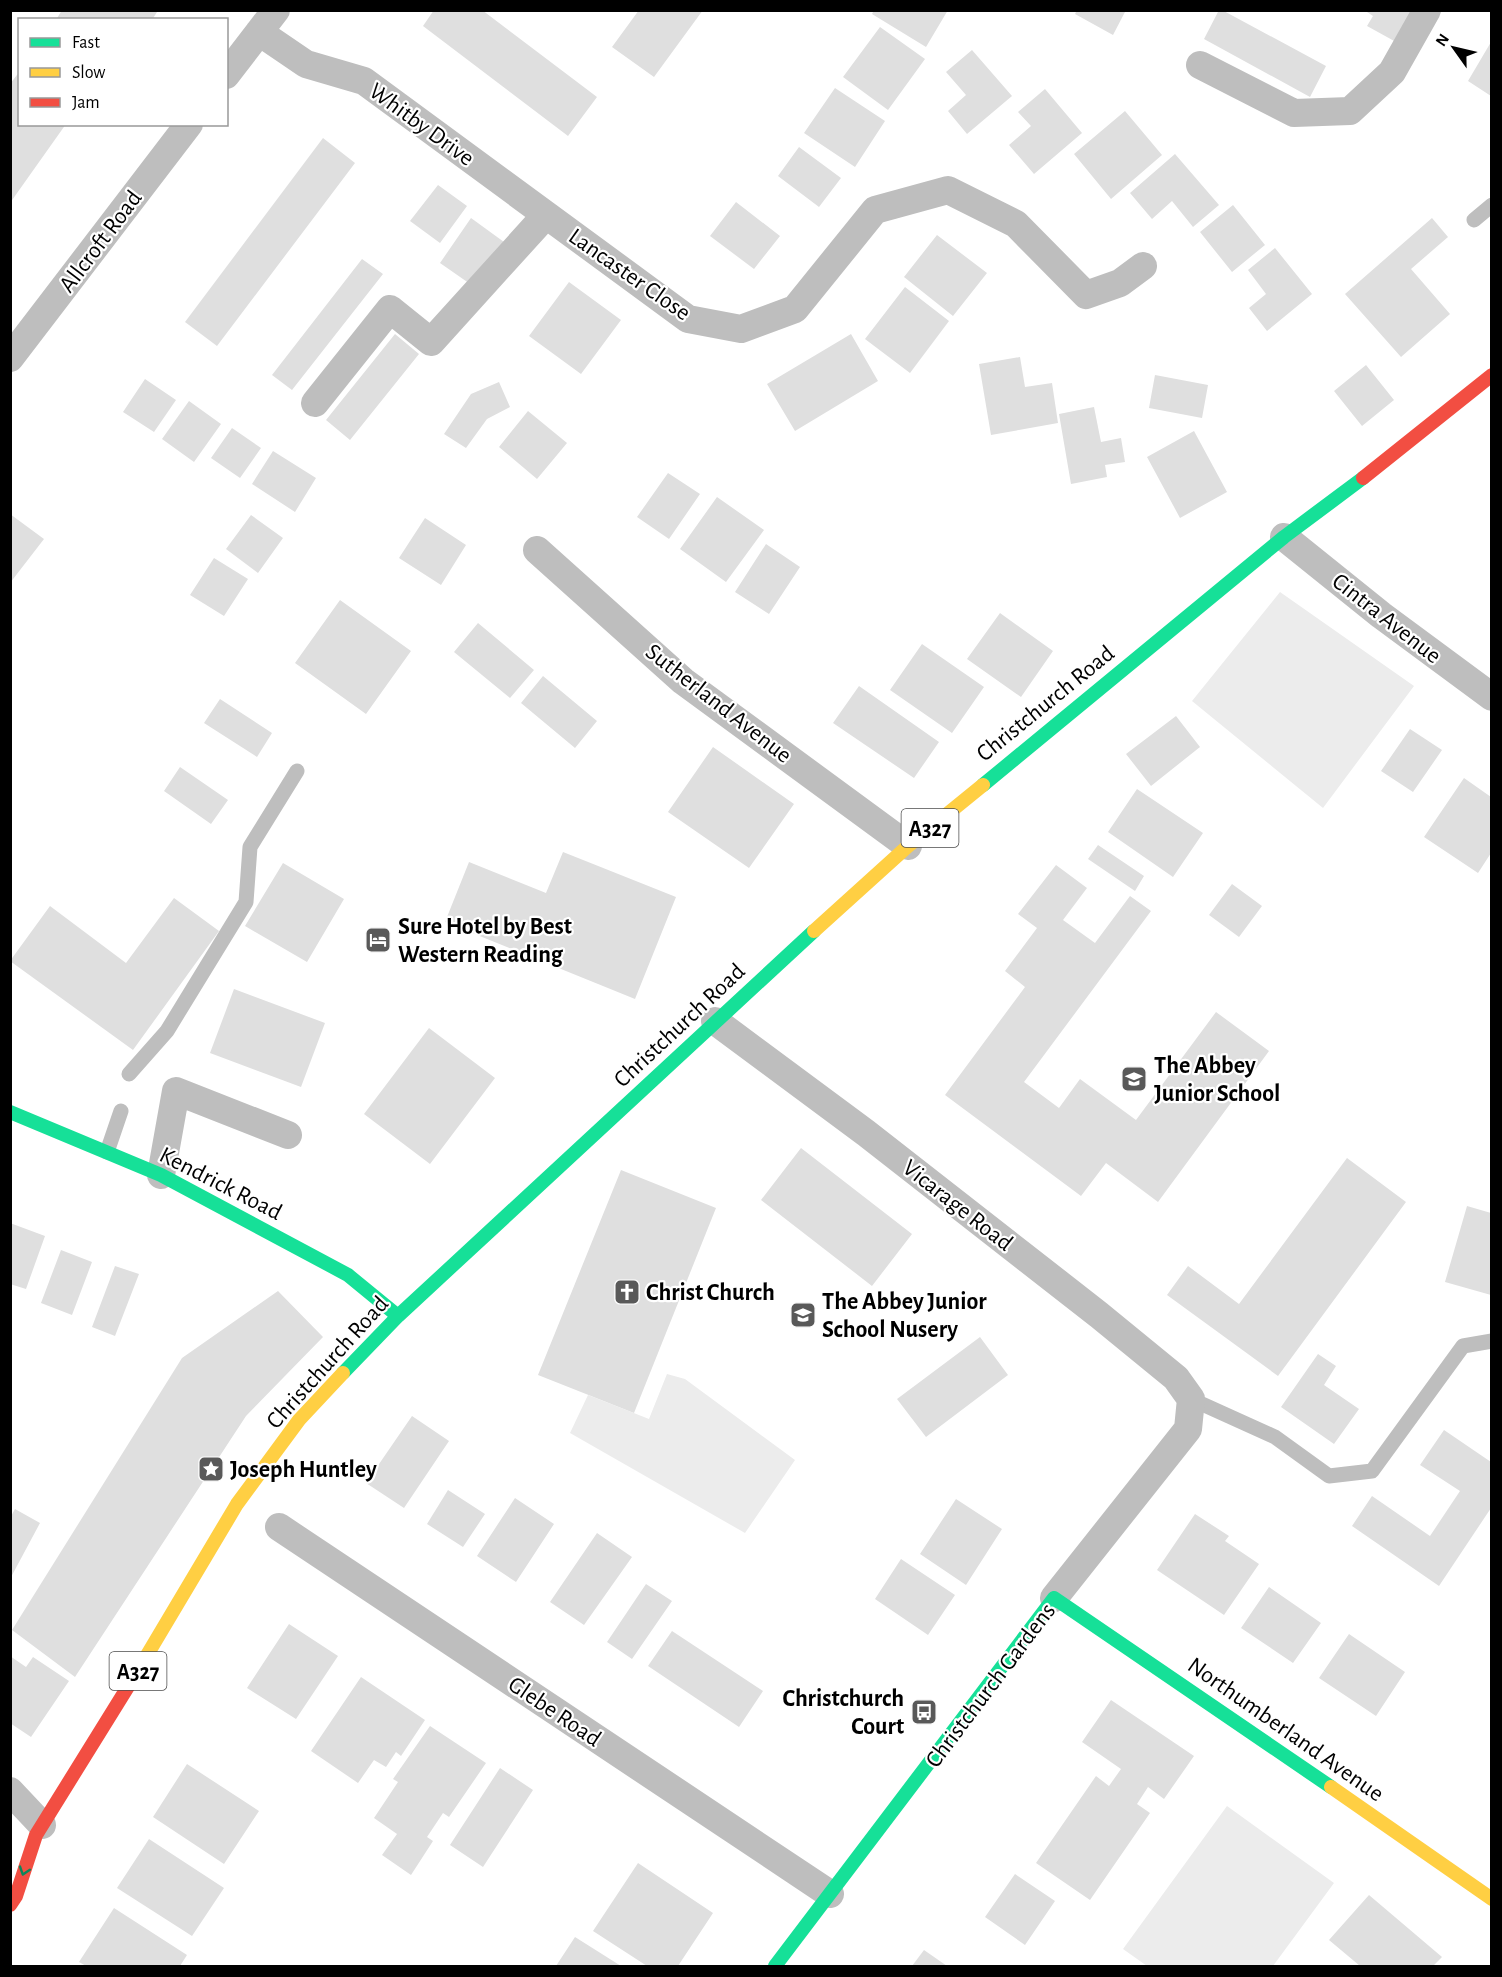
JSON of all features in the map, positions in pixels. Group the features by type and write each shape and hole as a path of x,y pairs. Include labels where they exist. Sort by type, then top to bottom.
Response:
{"main road":[{"name":"Christchurch Road","path":"10,1905 16,1896 39,1830 107,1723 237,1504 299,1420 398,1316 715,1021 908,846 1284,537 1365,477 1491,375"},
{"name":"Kendrick Road","path":"10,1112 161,1175 348,1275 398,1316"},
{"name":"Christchurch Gardens","path":"775,1966 1054,1599"},
{"name":"Northumberland Avenue","path":"1054,1599 1213,1705 1491,1899"},
{"name":"Christchurch Road","path":"19,1845 39,1830"}],"street":[{"path":"1200,64 1294,113 1350,111 1392,72 1427,10"},
{"path":"228,72 268,21"},
{"name":"Whitby Drive","path":"268,21 306,64 364,81 546,215"},
{"name":"Allcroft Road","path":"10,358 187,126"},
{"name":"Lancaster Close","path":"315,403 390,309 431,342 546,215 688,319 741,329 795,309 875,210 948,190 1016,224 1086,295 1120,283 1143,266"},
{"name":"Cintra Avenue","path":"1284,537 1381,615 1491,697"},
{"name":"Sutherland Avenue","path":"537,550 683,681 908,846"},
{"name":"Vicarage Road","path":"715,1021 866,1134 1100,1315 1176,1378 1191,1399"},
{"path":"161,1175 176,1091 288,1135"},
{"name":"Christchurch Gardens","path":"1054,1599 1188,1429 1191,1399"},
{"name":"Glebe Road","path":"279,1527 830,1894"},
{"path":"10,1791 39,1830"}],"lane":[{"path":"1473,220 1491,205"},
{"path":"129,1074 167,1031 246,902 250,847 297,771"},
{"path":"107,1152 121,1111"},
{"path":"1191,1399 1275,1437 1329,1476 1372,1471 1463,1346 1491,1341"}],"shaded area":[{"path":"1280,592 1414,686 1323,808 1192,701"},
{"path":"667,1374 685,1379 795,1460 745,1533 570,1433 588,1395 649,1419"},
{"path":"1227,1806 1334,1883 1273,1966 1147,1966 1123,1949"}],"building":[{"path":"62,10 155,10 157,12 153,18 57,18"},
{"path":"434,10 482,10 597,97 568,136 423,26"},
{"path":"639,10 703,10 654,77 612,47"},
{"path":"874,10 948,10 926,47 872,14"},
{"path":"1077,10 1126,10 1113,35 1075,14"},
{"path":"1219,10 1326,66 1310,97 1204,39"},
{"path":"1364,10 1413,10 1396,42 1367,26 1373,16"},
{"path":"880,27 925,59 888,110 843,77"},
{"path":"1491,42 1491,96 1468,81"},
{"path":"972,50 1012,96 967,134 948,111 966,95 946,72"},
{"path":"18,74 18,126 65,126 10,203 10,84"},
{"path":"835,88 885,121 855,167 804,133"},
{"path":"1045,89 1082,133 1034,174 1009,145 1031,126 1018,112"},
{"path":"1125,111 1162,155 1111,199 1074,154"},
{"path":"323,138 355,163 217,346 185,322"},
{"path":"799,147 841,178 819,207 778,176"},
{"path":"1175,154 1219,205 1193,227 1172,201 1152,219 1130,193"},
{"path":"438,185 467,206 440,243 410,221"},
{"path":"736,202 780,236 754,269 710,236"},
{"path":"1233,205 1265,245 1232,272 1200,232"},
{"path":"471,218 504,242 473,286 440,263"},
{"path":"1432,218 1448,237 1411,269 1450,314 1401,357 1345,294"},
{"path":"937,235 987,273 953,316 904,277"},
{"path":"1275,248 1312,294 1267,331 1249,308 1266,294 1248,270"},
{"path":"362,259 383,274 292,390 272,375"},
{"path":"569,282 621,320 581,374 529,336"},
{"path":"905,287 949,321 910,373 865,339"},
{"path":"395,334 419,354 350,440 326,420"},
{"path":"851,334 878,381 795,431 767,384"},
{"path":"1020,357 1025,387 1052,383 1058,423 991,435 979,364"},
{"path":"1366,365 1394,400 1362,426 1334,391"},
{"path":"1155,375 1208,385 1202,418 1149,408"},
{"path":"145,379 176,400 154,432 123,412"},
{"path":"499,382 510,407 487,419 466,448 444,434 471,394"},
{"path":"189,401 221,424 194,462 162,439"},
{"path":"1094,407 1101,442 1121,438 1125,462 1105,465 1107,477 1071,484 1059,414"},
{"path":"528,411 567,443 537,479 499,447"},
{"path":"232,428 261,448 240,478 211,458"},
{"path":"1194,431 1227,492 1180,518 1147,457"},
{"path":"273,451 316,478 295,512 252,484"},
{"path":"668,473 700,494 669,539 637,517"},
{"path":"717,497 764,530 726,582 680,549"},
{"path":"10,514 44,539 10,583"},
{"path":"251,515 283,538 258,573 226,549"},
{"path":"425,518 466,545 441,585 399,558"},
{"path":"766,544 800,567 769,614 735,592"},
{"path":"214,558 248,579 224,616 190,595"},
{"path":"340,600 411,651 366,714 295,663"},
{"path":"1000,613 1053,651 1021,697 967,659"},
{"path":"478,623 534,670 510,698 454,652"},
{"path":"922,644 984,687 952,733 890,690"},
{"path":"543,676 597,721 575,748 521,703"},
{"path":"859,686 939,742 914,778 833,723"},
{"path":"220,699 272,733 257,757 204,723"},
{"path":"1176,716 1200,747 1151,786 1126,754"},
{"path":"1410,729 1442,750 1413,792 1381,771"},
{"path":"713,747 794,804 749,868 668,812"},
{"path":"180,767 228,800 211,824 164,791"},
{"path":"1464,778 1491,797 1491,853 1478,873 1424,837"},
{"path":"1137,789 1203,833 1173,877 1108,832"},
{"path":"1098,845 1144,876 1135,891 1088,859"},
{"path":"563,852 676,897 635,999 445,922 469,862 546,893"},
{"path":"283,863 344,899 307,962 245,926"},
{"path":"1056,865 1087,888 1063,920 1095,943 1130,896 1151,911 1024,1082 1059,1108 1080,1079 1136,1120 1216,1012 1269,1051 1158,1202 1106,1163 1081,1196 945,1095 1025,987 1005,971 1037,928 1018,914"},
{"path":"1232,884 1262,906 1239,937 1209,915"},
{"path":"174,898 219,931 133,1050 10,961 50,906 126,963"},
{"path":"234,989 325,1023 301,1087 210,1053"},
{"path":"429,1028 495,1078 430,1164 364,1114"},
{"path":"801,1148 912,1234 872,1286 761,1200"},
{"path":"1347,1158 1406,1202 1278,1376 1167,1295 1188,1266 1239,1304"},
{"name":"Christ Church","path":"621,1170 716,1208 634,1413 538,1375"},
{"path":"1467,1206 1491,1213 1491,1295 1445,1282"},
{"path":"10,1223 45,1236 26,1289 10,1284"},
{"path":"61,1250 92,1262 72,1315 41,1303"},
{"path":"115,1266 139,1274 115,1336 92,1327"},
{"path":"278,1291 323,1337 246,1416 75,1677 12,1630 182,1358"},
{"path":"980,1337 1008,1375 926,1437 897,1399"},
{"path":"1318,1354 1336,1366 1324,1385 1359,1409 1334,1444 1281,1407"},
{"path":"412,1416 449,1441 404,1508 366,1483"},
{"path":"1444,1430 1491,1462 1491,1508 1439,1586 1352,1526 1372,1496 1430,1536 1460,1491 1420,1465"},
{"path":"448,1490 485,1514 463,1547 427,1524"},
{"path":"515,1498 554,1524 516,1582 477,1556"},
{"path":"956,1499 1002,1529 966,1585 920,1554"},
{"path":"15,1509 40,1523 10,1579 10,1518"},
{"path":"1195,1514 1229,1536 1225,1541 1259,1564 1224,1615 1157,1570"},
{"path":"597,1533 632,1557 584,1625 550,1602"},
{"path":"901,1559 955,1595 928,1635 875,1599"},
{"path":"646,1584 672,1601 632,1659 607,1642"},
{"path":"1269,1587 1321,1623 1293,1663 1241,1628"},
{"path":"289,1624 338,1656 296,1719 247,1688"},
{"path":"672,1631 763,1691 739,1727 648,1666"},
{"path":"1349,1634 1405,1672 1376,1716 1319,1678"},
{"path":"10,1656 26,1667 33,1657 69,1681 31,1737 10,1723"},
{"path":"361,1677 425,1720 401,1756 396,1752 386,1767 374,1760 358,1783 311,1751"},
{"path":"1111,1700 1194,1756 1164,1799 1148,1787 1137,1804 1150,1813 1090,1900 1036,1863 1096,1776 1109,1786 1121,1769 1082,1742"},
{"path":"430,1726 486,1763 449,1817 443,1813 427,1837 433,1841 411,1875 382,1855 397,1834 374,1818 398,1782 393,1779"},
{"path":"187,1764 259,1811 224,1864 153,1817"},
{"path":"500,1768 533,1790 483,1867 450,1845"},
{"path":"149,1839 224,1888 192,1936 117,1888"},
{"path":"638,1863 713,1913 678,1966 647,1966 593,1931"},
{"path":"1015,1874 1055,1901 1025,1945 985,1917"},
{"path":"1369,1895 1442,1957 1433,1966 1360,1966 1329,1940"},
{"path":"114,1908 187,1955 180,1966 86,1966 79,1962"},
{"path":"575,1937 621,1966 556,1966"},
{"path":"924,1950 947,1966 912,1966"}],"traffic: fast":[{"path":"983,785 1284,537 1363,478"},
{"path":"343,1373 398,1316 814,931"},
{"path":"10,1112 161,1175 348,1275 398,1316"},
{"path":"775,1966 1054,1598 1331,1787"}],"traffic: slow":[{"path":"814,931 908,846 983,785"},
{"path":"134,1677 237,1504 299,1420 343,1373"},
{"path":"1331,1787 1492,1899"}],"traffic: jam":[{"path":"1363,478 1492,375"},
{"path":"10,1905 16,1896 36,1835 134,1677"}],"place":[{"name":"Sure Hotel by Best Western Reading","path":"378,940"},
{"name":"The Abbey Junior School","path":"1134,1079"},
{"name":"Christ Church","path":"627,1292"},
{"name":"The Abbey Junior School Nusery","path":"803,1315"},
{"name":"Joseph Huntley","path":"211,1469"},
{"name":"Christchurch Court","path":"924,1712"}]}
